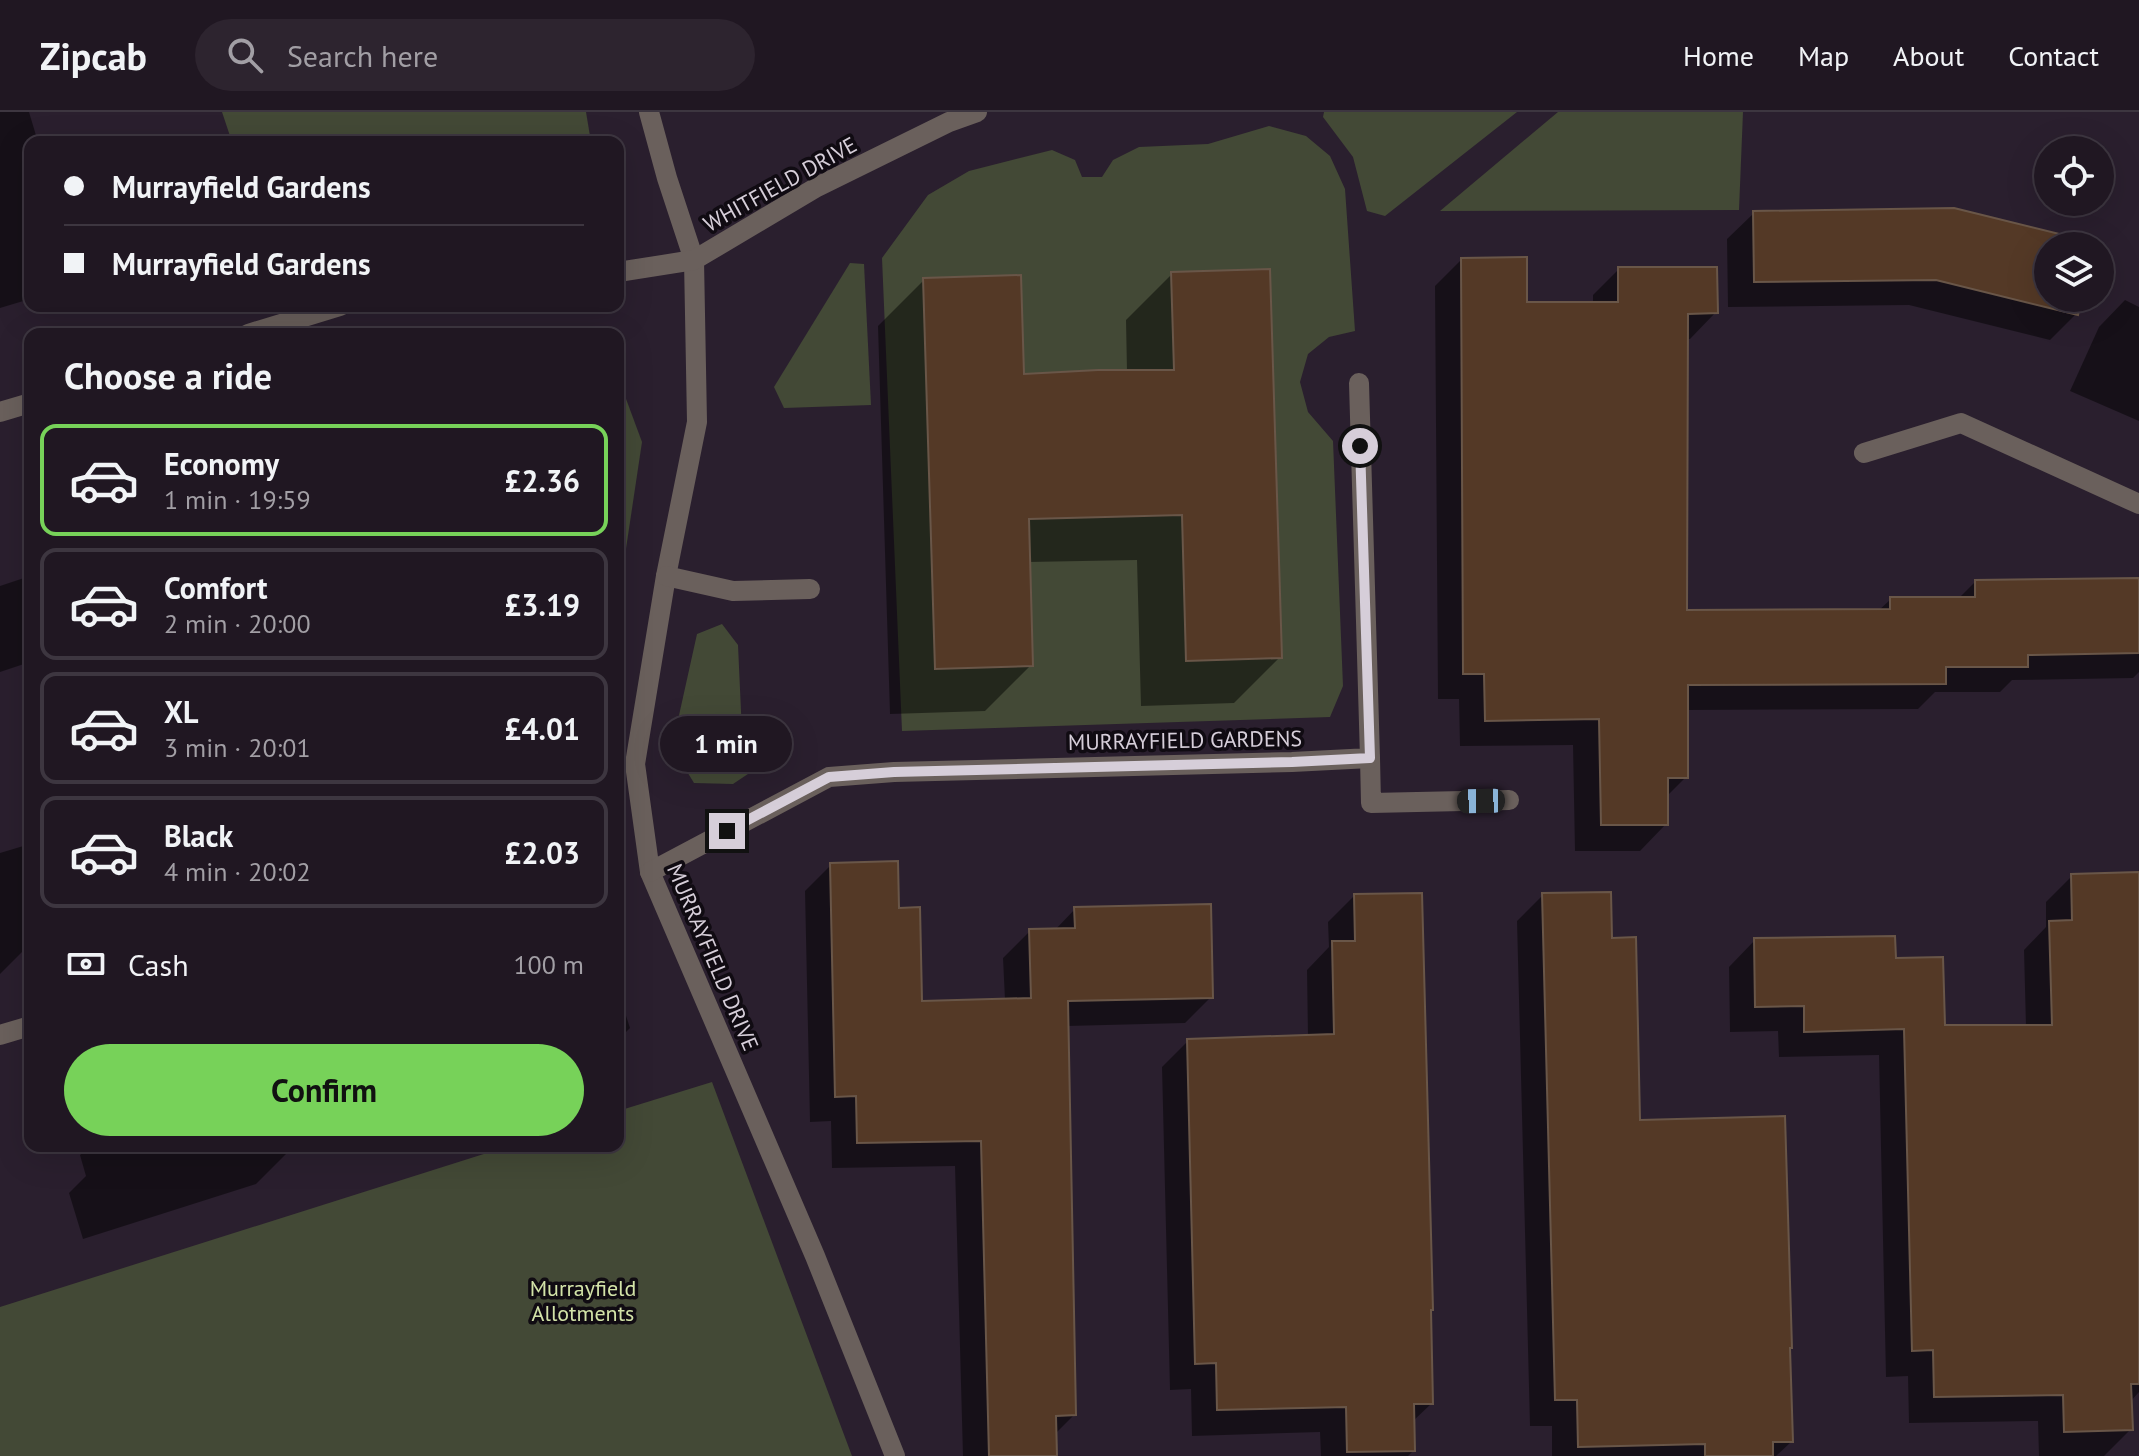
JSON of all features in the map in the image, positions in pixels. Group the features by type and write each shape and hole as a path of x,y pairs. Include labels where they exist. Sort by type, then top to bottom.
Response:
{"street":[{"name":"MURRAYFIELD DRIVE","path":"649,112 694,260 697,422 666,576 635,764 650,872 815,1256 895,1456"},
{"name":"WHITFIELD DRIVE","path":"694,260 817,187 949,122 977,112"},
{"path":"624,271 694,260"},
{"path":"268,328 320,312"},
{"path":"1359,383 1371,803 1509,800"},
{"path":"0,412 24,405"},
{"path":"1864,453 1961,423 2139,504"},
{"path":"666,576 733,591 810,589"},
{"name":"MURRAYFIELD GARDENS","path":"650,872 829,777 894,772 1370,758"},
{"path":"0,1035 24,1028"}],"green space":[{"path":"222,112 586,112 590,136 230,136"},
{"path":"1324,112 1517,112 1385,216 1367,211 1353,157 1323,117"},
{"path":"1558,112 1743,112 1739,210 1440,211"},
{"path":"1269,126 1306,136 1330,156 1345,189 1355,331 1329,337 1308,354 1300,382 1308,412 1333,441 1343,686 1330,717 902,731 882,258 928,195 969,171 1052,150 1075,160 1082,177 1102,177 1113,160 1139,147 1208,144"},
{"path":"850,263 864,264 871,405 784,408 774,387"},
{"path":"624,393 642,442 624,562"},
{"path":"722,624 738,645 742,733 788,732 788,747 733,784 694,783 672,747 697,634"},
{"name":"Murrayfield Allotments","path":"712,1082 852,1456 0,1456 0,1307 490,1152 624,1152 624,1109"}],"building":[{"path":"1954,208 2051,232 2034,232 2034,304 1936,280 1754,282 1753,211"},
{"path":"1527,257 1527,302 1618,302 1618,267 1717,267 1718,313 1688,314 1687,610 1890,609 1890,597 1975,597 1975,580 2139,578 2139,653 2028,655 2028,667 1946,667 1946,684 1688,685 1688,778 1668,778 1668,825 1601,825 1599,719 1485,721 1484,674 1463,674 1461,258"},
{"path":"1270,269 1282,658 1186,661 1182,515 1029,519 1033,666 935,669 923,278 1021,275 1024,374 1174,370 1171,272"},
{"path":"898,861 899,908 920,907 922,1001 1031,998 1029,929 1075,928 1074,907 1211,904 1213,998 1068,1001 1076,1415 1056,1416 1057,1456 989,1456 981,1141 857,1143 856,1096 835,1097 830,863"},
{"path":"2139,872 2139,1384 2131,1384 2133,1430 2064,1432 2063,1395 1934,1397 1933,1350 1912,1351 1904,1029 1804,1032 1804,1006 1755,1007 1754,938 1895,936 1896,958 1943,957 1945,1025 2052,1025 2049,921 2072,920 2071,874"},
{"path":"1611,892 1612,938 1636,937 1640,1120 1785,1116 1793,1442 1773,1442 1773,1456 1705,1456 1705,1444 1578,1447 1577,1400 1555,1400 1542,893"},
{"path":"1422,893 1433,1404 1414,1404 1415,1451 1347,1452 1346,1407 1217,1410 1216,1363 1195,1364 1187,1039 1334,1034 1332,941 1355,941 1354,894"}],"route":[{"path":"727,831 829,777 894,772 1370,758 1360,446"}]}
